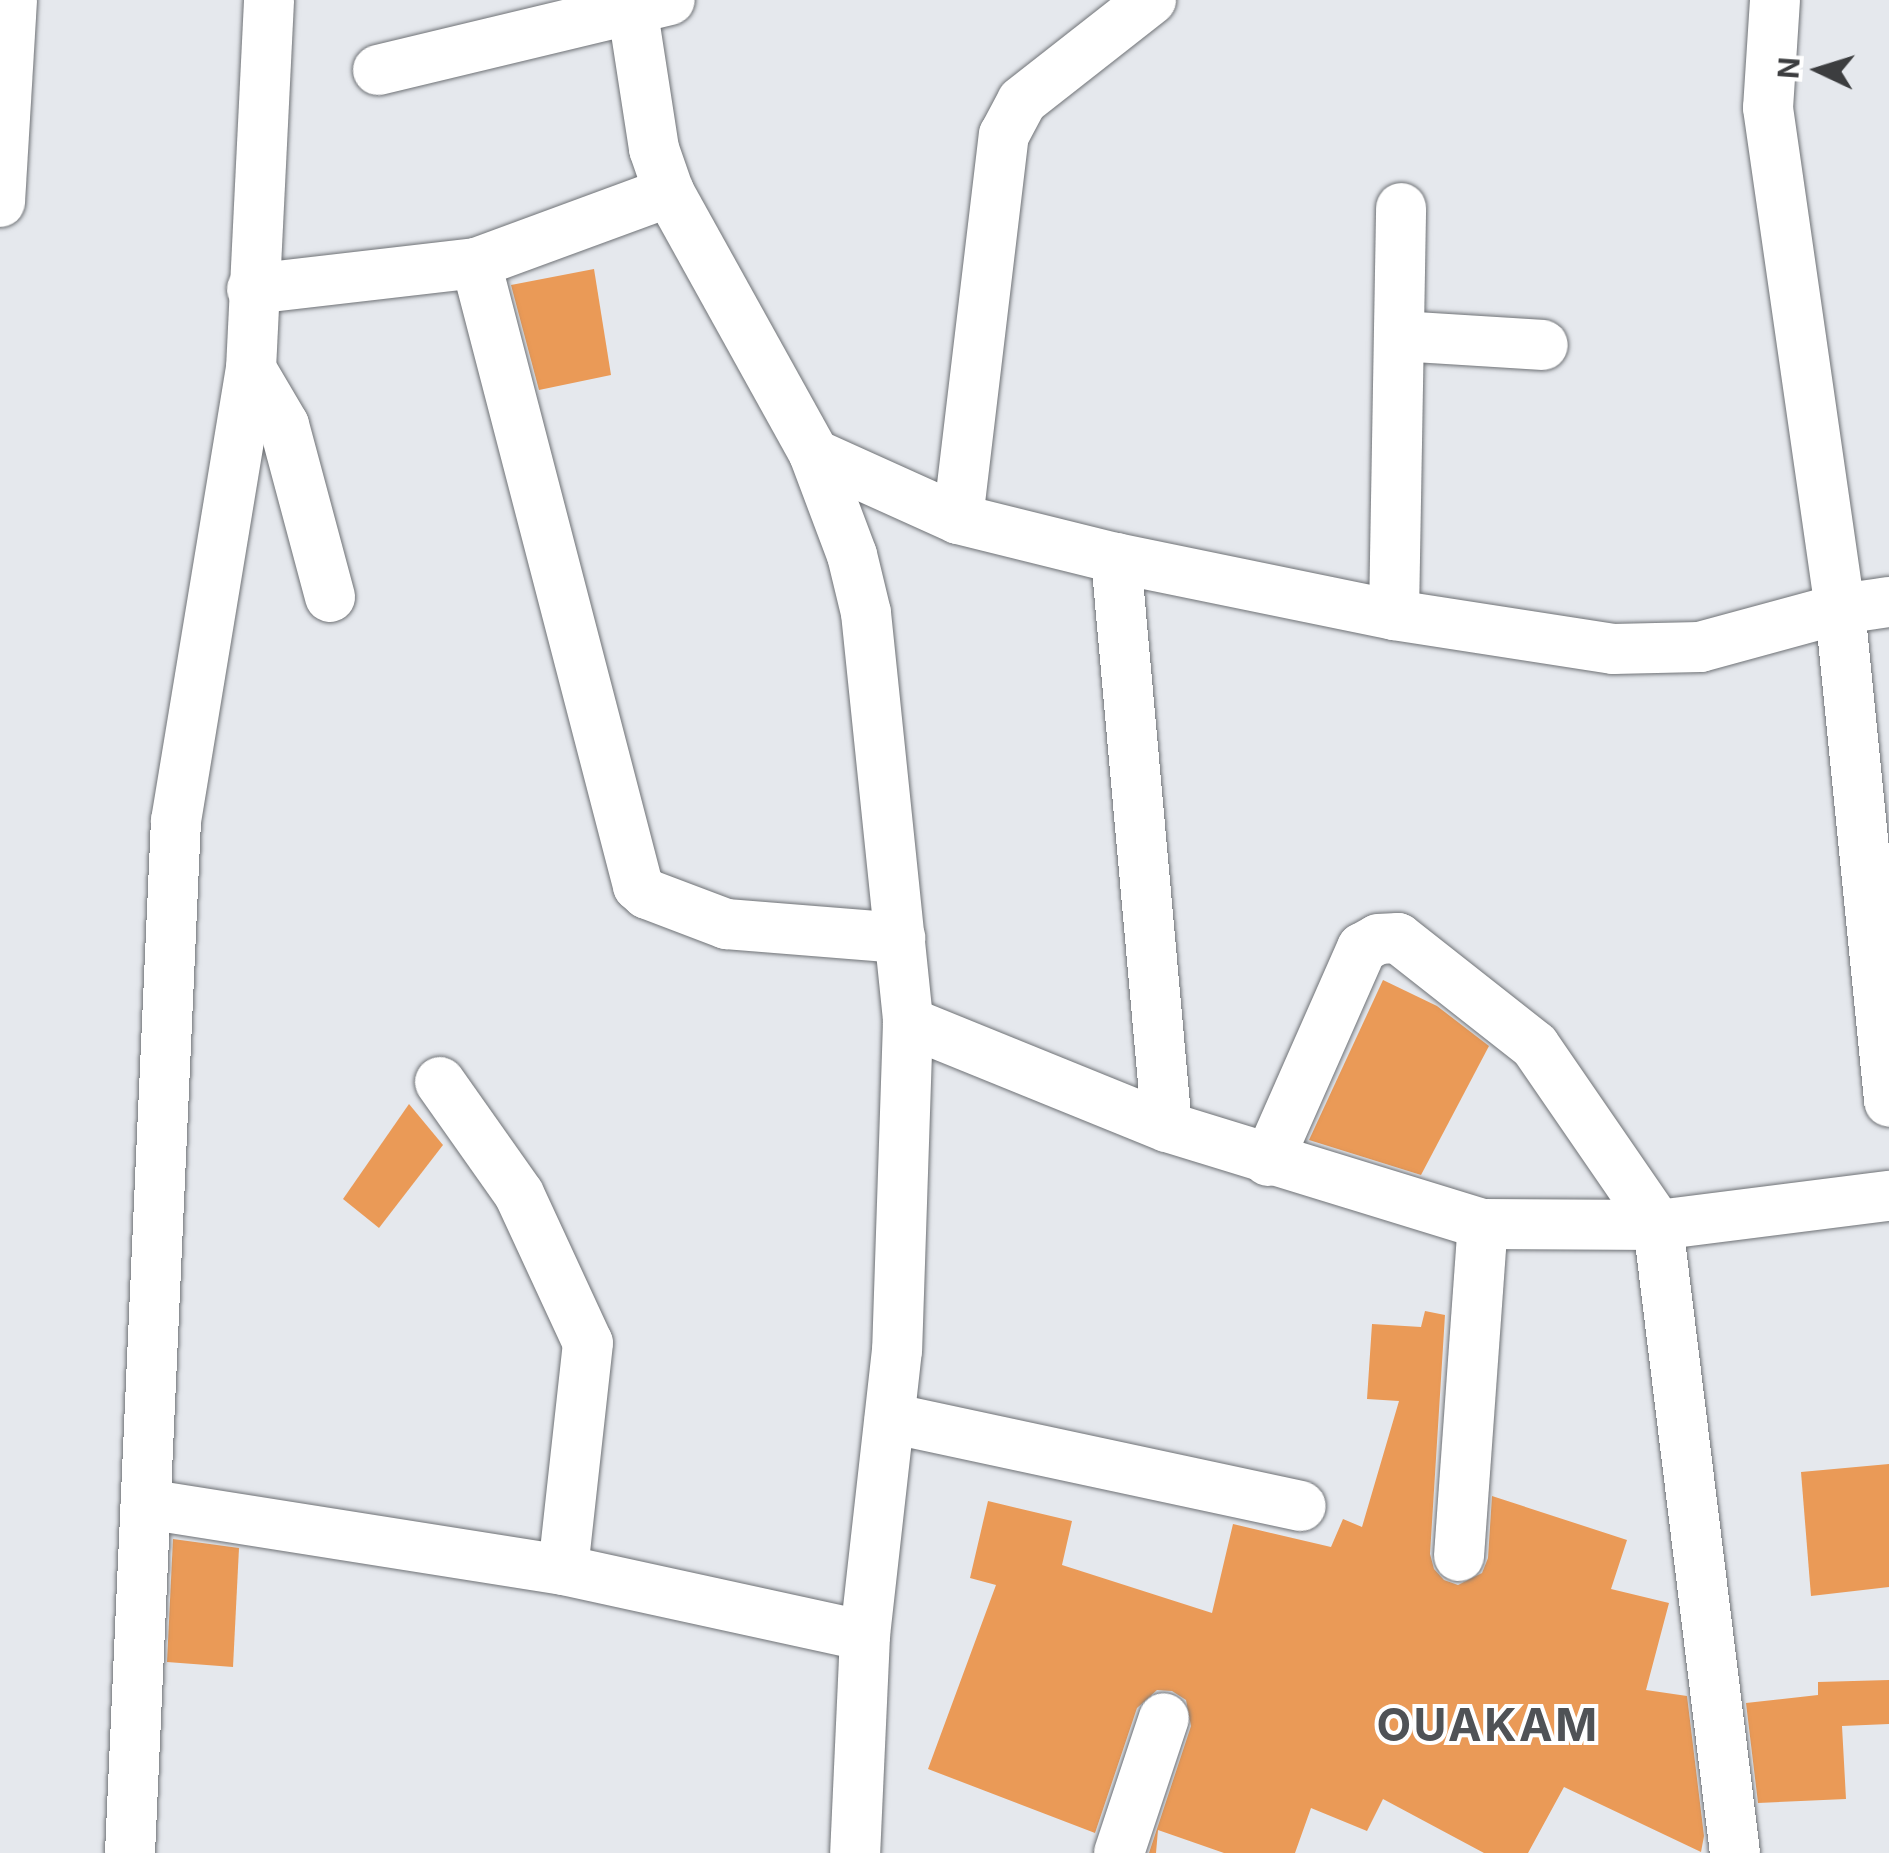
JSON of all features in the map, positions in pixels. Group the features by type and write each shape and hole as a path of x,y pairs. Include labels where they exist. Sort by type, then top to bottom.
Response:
{"street":[{"path":"0,199 12,0"},
{"path":"130,1853 176,821 251,369 269,0"},
{"path":"1775,0 1768,108 1840,609 1889,1102"},
{"path":"378,70 644,4 654,149 669,192 814,454 852,555 866,613 908,1022 898,1350 865,1636 854,1853"},
{"path":"958,519 1004,135 1022,100 1129,7"},
{"path":"252,290 476,262 669,192"},
{"path":"1394,615 1401,208"},
{"path":"476,262 638,886 647,894 726,924 900,938"},
{"path":"1400,336 1543,345"},
{"path":"251,369 284,424 330,597"},
{"path":"814,454 958,519 1116,558 1394,615 1613,650 1700,647 1840,609 1889,602"},
{"path":"1116,558 1167,1127"},
{"path":"1268,1161 1362,948 1378,940 1398,938 1535,1046 1658,1225 1735,1853"},
{"path":"908,1022 1167,1127 1483,1224 1658,1225 1889,1196"},
{"path":"440,1082 520,1194 588,1343 564,1570"},
{"path":"1458,1556 1483,1224"},
{"path":"890,1418 1301,1506"},
{"path":"146,1504 564,1570 865,1636"},
{"path":"1119,1853 1164,1718"}],"building":[{"path":"594,269 611,375 539,390 511,285"},
{"path":"1383,980 1437,1006 1489,1046 1421,1175 1309,1140"},
{"path":"409,1104 443,1145 379,1228 343,1199"},
{"path":"1425,1311 1445,1315 1430,1554 1434,1569 1444,1580 1458,1585 1482,1573 1488,1558 1492,1496 1627,1540 1611,1589 1669,1603 1646,1690 1687,1696 1704,1836 1701,1852 1564,1787 1528,1853 1484,1853 1383,1799 1367,1831 1311,1808 1295,1853 1224,1853 1158,1830 1156,1853 1149,1853 1191,1726 1186,1700 1172,1691 1157,1690 1137,1708 1095,1833 928,1769 996,1585 970,1578 988,1501 1072,1521 1062,1565 1212,1613 1233,1524 1331,1547 1343,1519 1362,1527 1399,1401 1367,1399 1372,1324 1421,1327"},
{"path":"1889,1464 1889,1587 1811,1596 1801,1472"},
{"path":"173,1539 239,1548 233,1667 167,1662"},
{"path":"1889,1680 1889,1724 1842,1726 1846,1799 1758,1803 1746,1703 1818,1695 1818,1682"}],"district":[{"name":"OUAKAM","path":"1488,1725"}]}
